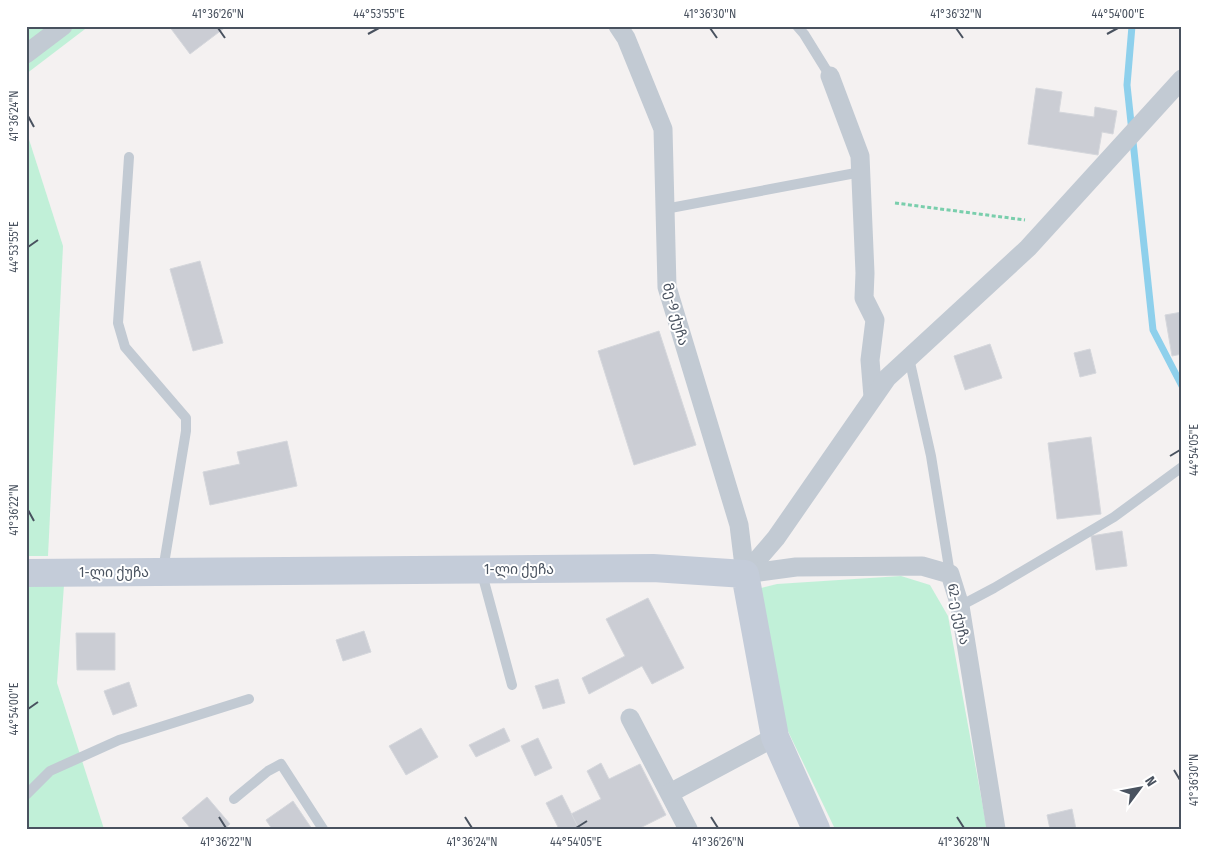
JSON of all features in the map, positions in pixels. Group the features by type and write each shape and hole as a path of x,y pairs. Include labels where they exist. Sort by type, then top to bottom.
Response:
{"street":[{"path":"26,54 63,26"},
{"name":"მე-9 ქუჩა","path":"618,26 626,38 663,128 666,287 738,525 745,574"},
{"path":"830,76 860,156 865,273 864,298 875,320 870,360 873,398"},
{"path":"816,829 775,737 745,574 776,538 887,378 1028,248 1182,79"},
{"name":"62-ე ქუჩა","path":"745,574 796,567 922,566 950,574 960,606 996,829"},
{"name":"1-ლი ქუჩა","path":"26,573 653,568 745,574"},
{"path":"630,718 670,793 686,828"},
{"path":"670,793 775,737"}],"lane":[{"path":"797,26 830,76"},
{"path":"129,157 118,323 125,347 186,418 186,431 163,572"},
{"path":"665,210 861,172"},
{"path":"909,358 931,456 950,574"},
{"path":"960,606 1114,517 1182,467"},
{"path":"481,569 512,685"},
{"path":"26,795 50,771 119,740 249,699"},
{"path":"234,799 268,771 282,764 323,829"}],"path":[{"path":"895,203 1050,223"}],"green space":[{"path":"26,26 89,26 26,74"},
{"path":"26,130 63,246 48,556 26,556"},
{"path":"901,576 930,585 948,616 987,829 835,829 785,725 757,589 777,584"},
{"path":"26,584 64,585 57,683 104,829 26,829"}],"building":[{"path":"169,26 227,26 190,54"},
{"path":"1036,88 1062,92 1059,112 1094,117 1095,107 1117,111 1113,134 1102,132 1098,155 1028,144"},
{"path":"200,261 223,343 193,351 170,269"},
{"path":"1182,312 1182,354 1172,356 1165,315"},
{"path":"659,331 696,445 634,465 598,351"},
{"path":"990,344 1002,378 965,390 954,356"},
{"path":"1090,349 1096,373 1080,377 1074,353"},
{"path":"1091,437 1101,514 1057,519 1048,443"},
{"path":"287,441 297,486 210,505 203,472 240,464 237,452"},
{"path":"1122,531 1127,566 1096,570 1091,536"},
{"path":"648,598 684,668 652,684 642,666 589,694 582,678 625,656 606,619"},
{"path":"364,631 371,652 343,661 336,640"},
{"path":"76,633 115,633 115,670 77,670"},
{"path":"558,679 565,703 543,709 535,686"},
{"path":"129,682 137,706 113,715 104,691"},
{"path":"421,728 438,757 406,775 389,746"},
{"path":"504,728 510,741 476,757 469,745"},
{"path":"538,738 552,768 535,776 521,746"},
{"path":"601,763 609,779 640,764 666,815 638,829 579,829 571,814 601,799 587,771"},
{"path":"562,795 578,827 575,829 559,829 546,803"},
{"path":"207,797 230,824 224,829 191,829 182,818"},
{"path":"293,801 312,829 272,829 266,820"},
{"path":"1072,809 1076,829 1050,829 1047,815"}],"waterway":[{"path":"1132,26 1127,85 1153,330 1182,386"}]}
